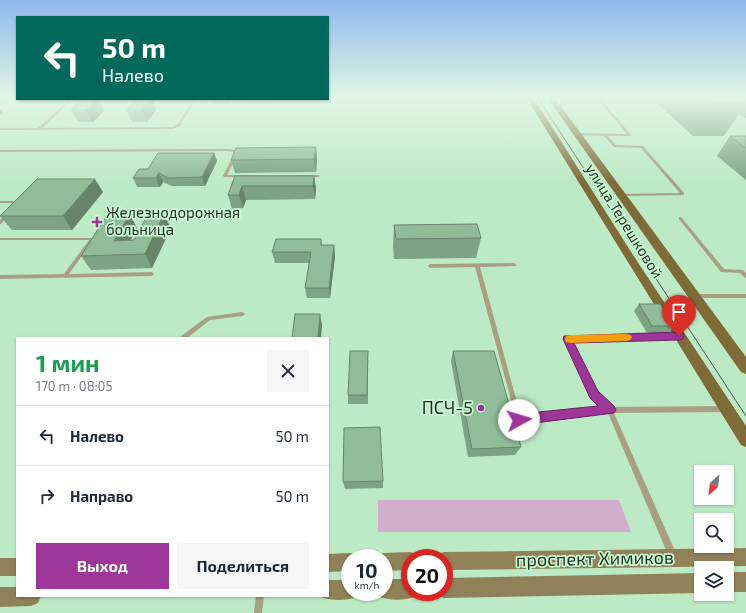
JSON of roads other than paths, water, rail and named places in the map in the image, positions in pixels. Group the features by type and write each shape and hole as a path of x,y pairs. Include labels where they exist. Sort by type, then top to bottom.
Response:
{"main road":[{"name":"улица Терешковой","path":"546,126 746,440"},
{"name":"улица Терешковой","path":"571,126 746,368"},
{"name":"проспект Химиков","path":"453,561 746,557"},
{"path":"329,563 341,562"},
{"path":"0,567 16,567"},
{"path":"734,582 746,582"},
{"name":"проспект Химиков","path":"453,588 694,583"},
{"path":"329,590 341,590"},
{"path":"0,597 16,596"}],"lane":[{"path":"39,129 43,126"},
{"path":"0,129 173,128 178,126"},
{"path":"577,134 629,135 621,126"},
{"path":"605,135 615,146 642,147 683,194 621,195"},
{"path":"0,151 228,150 237,151 225,176 318,176"},
{"path":"236,184 240,176"},
{"path":"0,202 19,202 14,208"},
{"path":"0,223 10,213"},
{"path":"680,218 723,271 744,271 746,276"},
{"path":"0,240 92,239 66,276"},
{"path":"430,266 514,265"},
{"path":"477,266 519,420 610,410 726,409"},
{"path":"0,276 152,274"},
{"path":"694,296 746,296"},
{"path":"184,337 209,318 242,314"},
{"path":"673,558 610,410 594,394 567,339 679,336"},
{"path":"258,613 260,597"}],"tram line":[{"path":"556,126 746,416"}],"place":[{"name":"Железнодорожная больница","path":"97,222"},
{"name":"ПСЧ-5","path":"481,408"}]}
